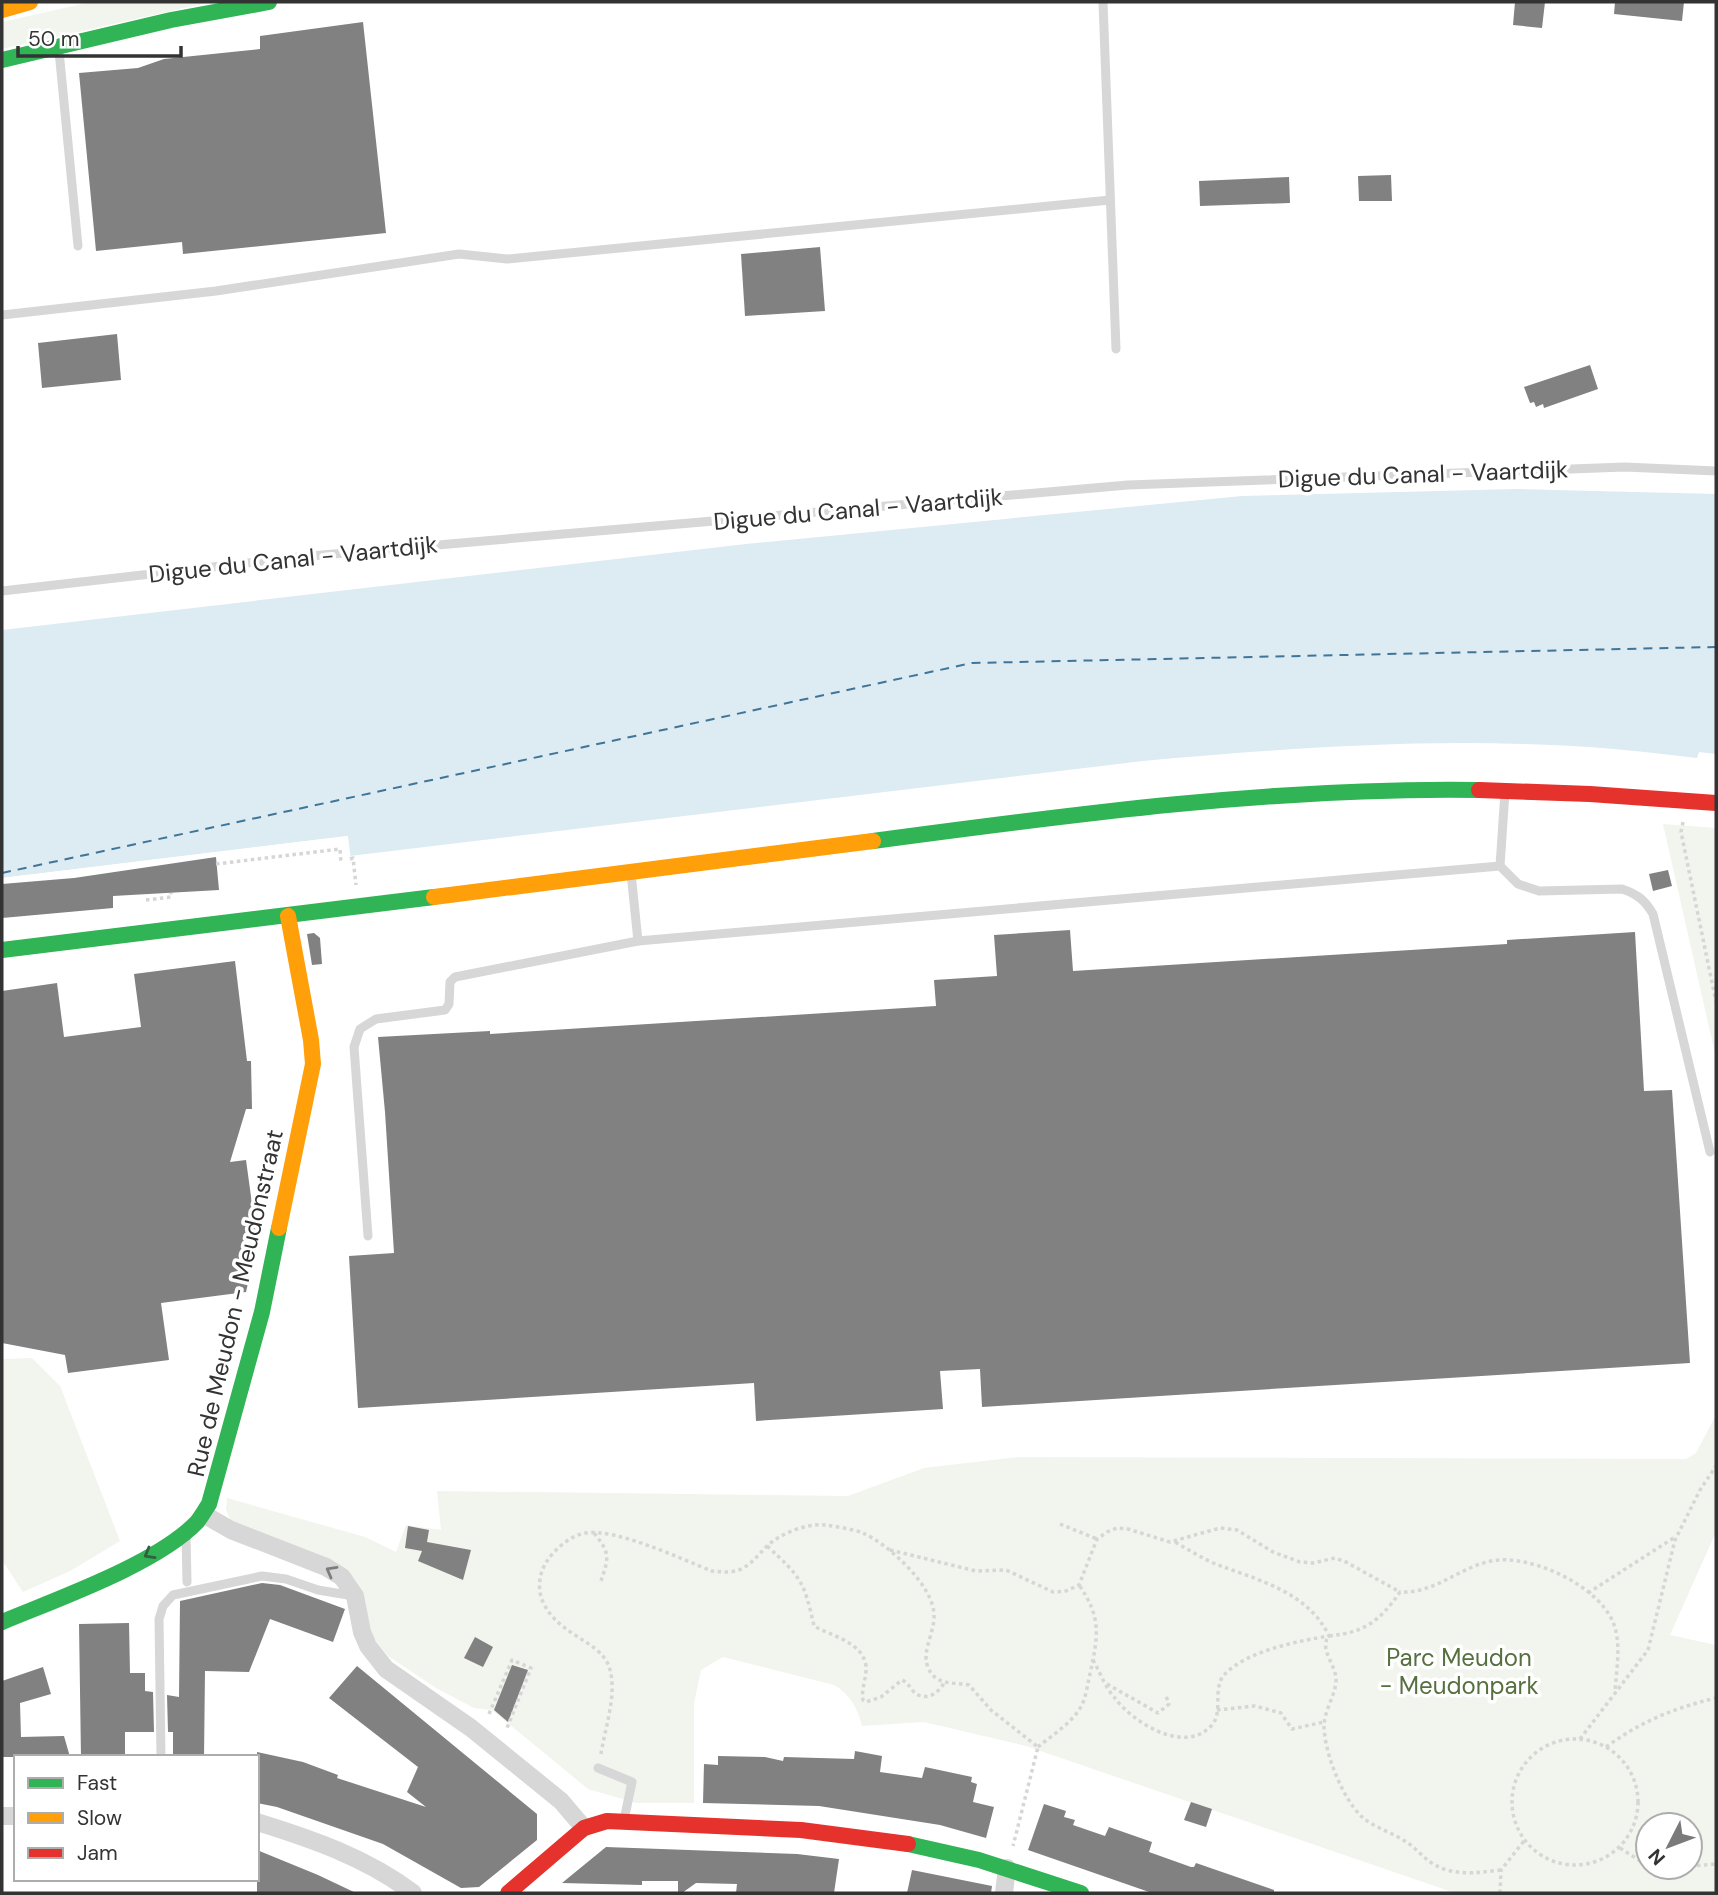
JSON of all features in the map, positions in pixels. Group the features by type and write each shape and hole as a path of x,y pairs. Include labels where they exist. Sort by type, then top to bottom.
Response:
{"main road":[{"path":"2,10 30,2"},
{"path":"2,60 171,20 269,2"},
{"path":"2,950 1016,823 1293,795 1505,790 1610,794 1716,803"},
{"name":"Rue de Meudon - Meudonstraat","path":"2,1622 122,1569 150,1554 205,1515 215,1488 262,1312 311,1077 311,1041 288,916"},
{"path":"508,1893 584,1828 601,1822 757,1826 849,1835 1009,1859 1082,1893"}],"street":[{"path":"205,1515 231,1530 326,1567 342,1577 355,1596 362,1632 368,1646 386,1669 471,1728 561,1801 584,1828"},
{"path":"259,1823 323,1844 356,1859 413,1893"},
{"path":"1004,1893 1009,1859"}],"lane":[{"path":"1103,2 1116,349"},
{"path":"58,46 78,246"},
{"path":"2,315 216,291 459,254 507,259 1110,200"},
{"name":"Digue du Canal - Vaartdijk","path":"2,591 299,557 1128,485 1625,467 1716,471"},
{"path":"1505,790 1500,866 1518,884 1532,890 1622,888 1645,901 1653,914 1710,1152"},
{"path":"368,1236 354,1047 360,1029 376,1018 445,1010 449,1004 450,982 455,977 638,941 1500,866"},
{"path":"631,873 638,941"},
{"path":"186,1530 187,1582"},
{"path":"161,1755 159,1619 163,1606 173,1595 253,1577 271,1576 286,1578 318,1590 355,1596"},
{"path":"598,1768 632,1782 624,1822"}],"path":[{"path":"1685,814 1681,832 1716,1002"},
{"path":"216,864 340,849 341,864"},
{"path":"350,859 352,858 356,885"},
{"path":"146,900 171,897 170,893"},
{"path":"1580,1739 1648,1650 1677,1536 1700,1490 1716,1466"},
{"path":"1060,1524 1097,1539"},
{"path":"598,1768 610,1702 610,1670 597,1650 565,1630 552,1618 542,1601 540,1588 540,1576 550,1556 573,1537 594,1533 618,1536 712,1571 726,1573 748,1565 767,1546 793,1531 823,1525 863,1533 889,1550 917,1578 932,1603 934,1623 926,1658 930,1672 944,1683 969,1685 991,1710 1038,1747"},
{"path":"889,1550 976,1571 1006,1570 1053,1592 1066,1591 1079,1585 1097,1539 1116,1528 1128,1529 1175,1542 1296,1599 1315,1614 1329,1636"},
{"path":"1175,1542 1220,1528 1237,1530 1286,1558 1313,1563 1335,1558 1346,1562 1400,1592 1421,1592 1489,1561 1527,1561 1540,1565 1564,1576 1588,1593 1609,1614 1616,1629 1618,1644 1615,1692"},
{"path":"594,1533 603,1543 608,1557 600,1584"},
{"path":"1588,1593 1677,1536"},
{"path":"767,1546 794,1570 805,1588 814,1626 849,1642 863,1659 866,1668 862,1695 866,1702 881,1697 902,1680 908,1683 916,1694 923,1696 931,1696 944,1683"},
{"path":"1009,1859 1038,1747 1070,1721 1081,1708 1098,1634 1090,1603 1079,1585"},
{"path":"1093,1660 1121,1705 1139,1720 1174,1737 1195,1736 1215,1720 1221,1680 1237,1665 1288,1642 1350,1634 1370,1625 1387,1611 1400,1592"},
{"path":"1329,1636 1324,1647 1334,1665 1336,1679 1324,1723 1326,1744 1337,1776 1360,1815 1409,1844 1429,1864 1463,1873 1501,1870"},
{"path":"489,1714 512,1660 531,1668 507,1728"},
{"path":"1106,1683 1138,1700 1155,1713 1167,1708 1169,1700 1166,1696"},
{"path":"1606,1747 1634,1727 1680,1707 1716,1698"},
{"path":"1217,1710 1255,1706 1281,1713 1292,1728 1324,1723"},
{"path":"1562,1740 1594,1741 1606,1747 1630,1770 1636,1786 1639,1802 1633,1827 1620,1848 1593,1864 1578,1866 1548,1860 1535,1852 1515,1825 1511,1807 1513,1788 1519,1772 1531,1757 1545,1746 1562,1740"},
{"path":"1500,1893 1501,1870 1524,1840"},
{"path":"1620,1848 1634,1858"}],"green space":[{"path":"91,2 211,2 2,49 2,22"},
{"path":"1663,824 1716,828 1716,1058"},
{"path":"32,1358 60,1386 120,1541 70,1571 23,1592 2,1560 2,1359"},
{"name":"Parc Meudon - Meudonpark","path":"1716,1415 1716,1532 1670,1635 1716,1645 1716,1893 1455,1893 1026,1746 924,1722 862,1726 852,1702 834,1685 723,1657 701,1670 694,1703 694,1803 636,1803 588,1789 492,1710 474,1708 436,1688 388,1656 373,1637 358,1590 231,1522 226,1509 227,1498 365,1537 396,1552 406,1525 441,1530 437,1491 848,1496 924,1468 1018,1457 1686,1459 1696,1453"}],"shaded area":[{"path":"1518,489 1716,494 1716,754 1699,752 1697,758 1588,747 1474,743 1238,753 1143,761 350,856 347,836 2,878 2,630 746,544 1242,496"}],"pier":[{"path":"348,836 351,860 347,858 345,840 2,882 2,878"}],"building":[{"path":"1515,2 1545,2 1542,28 1513,25"},
{"path":"1615,2 1684,2 1682,21 1614,14"},
{"path":"363,22 386,233 183,254 182,242 96,251 79,73 138,68 164,59 260,49 260,36"},
{"path":"1391,175 1392,201 1359,201 1358,176"},
{"path":"1289,177 1290,203 1200,206 1199,181"},
{"path":"820,247 825,311 745,316 741,254"},
{"path":"117,334 121,380 42,388 38,343"},
{"path":"1590,365 1598,389 1544,408 1543,404 1536,407 1534,402 1530,403 1524,387"},
{"path":"216,857 219,890 113,896 113,908 2,918 2,884 74,878"},
{"path":"1668,870 1672,886 1653,891 1649,874"},
{"path":"1070,930 1073,971 1507,944 1507,940 1635,932 1644,1091 1672,1090 1690,1363 982,1407 980,1369 940,1371 943,1409 756,1421 754,1383 358,1408 349,1256 394,1253 378,1037 490,1031 490,1034 936,1006 934,980 997,976 994,935"},
{"path":"314,933 320,938 322,964 312,965 307,934"},
{"path":"235,961 247,1061 251,1061 252,1109 246,1109 230,1162 246,1160 256,1233 260,1232 246,1292 161,1303 169,1360 68,1373 65,1355 2,1343 2,991 57,983 64,1037 141,1027 134,974"},
{"path":"408,1526 429,1530 427,1542 471,1550 463,1580 418,1561 422,1551 405,1548"},
{"path":"262,1583 280,1585 345,1609 333,1642 270,1619 249,1672 205,1671 204,1755 173,1755 173,1732 168,1732 167,1695 179,1697 180,1601"},
{"path":"129,1623 130,1673 145,1673 145,1691 153,1692 154,1732 125,1732 125,1755 81,1755 79,1624"},
{"path":"475,1637 493,1647 483,1667 464,1658"},
{"path":"512,1665 528,1670 508,1722 494,1710"},
{"path":"357,1666 537,1814 537,1840 479,1887 461,1888 383,1844 277,1807 259,1803 257,1752 303,1762 338,1775 337,1778 426,1807 407,1792 418,1767 329,1698"},
{"path":"43,1667 51,1694 20,1703 21,1737 64,1736 69,1755 2,1757 2,1681"},
{"path":"855,1751 882,1756 880,1772 922,1778 925,1767 972,1777 971,1782 977,1784 973,1802 994,1807 986,1838 940,1825 819,1806 703,1803 704,1764 718,1765 718,1756 765,1757 783,1761 784,1757 854,1759"},
{"path":"1191,1802 1212,1809 1206,1827 1184,1820"},
{"path":"1044,1804 1066,1811 1064,1817 1075,1820 1073,1825 1105,1836 1109,1827 1152,1842 1149,1852 1191,1867 1196,1863 1274,1890 1274,1893 1152,1893 1028,1850"},
{"path":"606,1847 797,1854 839,1859 834,1893 736,1893 737,1884 696,1883 678,1893 678,1881 642,1881 642,1885 562,1883"},
{"path":"259,1851 356,1893 257,1893"},
{"path":"912,1870 992,1886 991,1893 907,1893"}],"ferry route":[{"path":"2,873 972,663 1716,647"}],"traffic: fast":[{"path":"2,60 171,20 269,2"},
{"path":"873,841 1175,804 1327,793 1479,790"},
{"path":"2,950 434,897"},
{"path":"2,1622 132,1566 179,1537 200,1518 209,1504 262,1312 279,1228"},
{"path":"908,1844 979,1860 1081,1893"}],"traffic: slow":[{"path":"2,10 30,2"},
{"path":"434,897 873,841"},
{"path":"279,1228 313,1064 288,916"}],"traffic: jam":[{"path":"1479,790 1716,803"},
{"path":"508,1893 584,1828 607,1821 801,1830 908,1844"}]}
